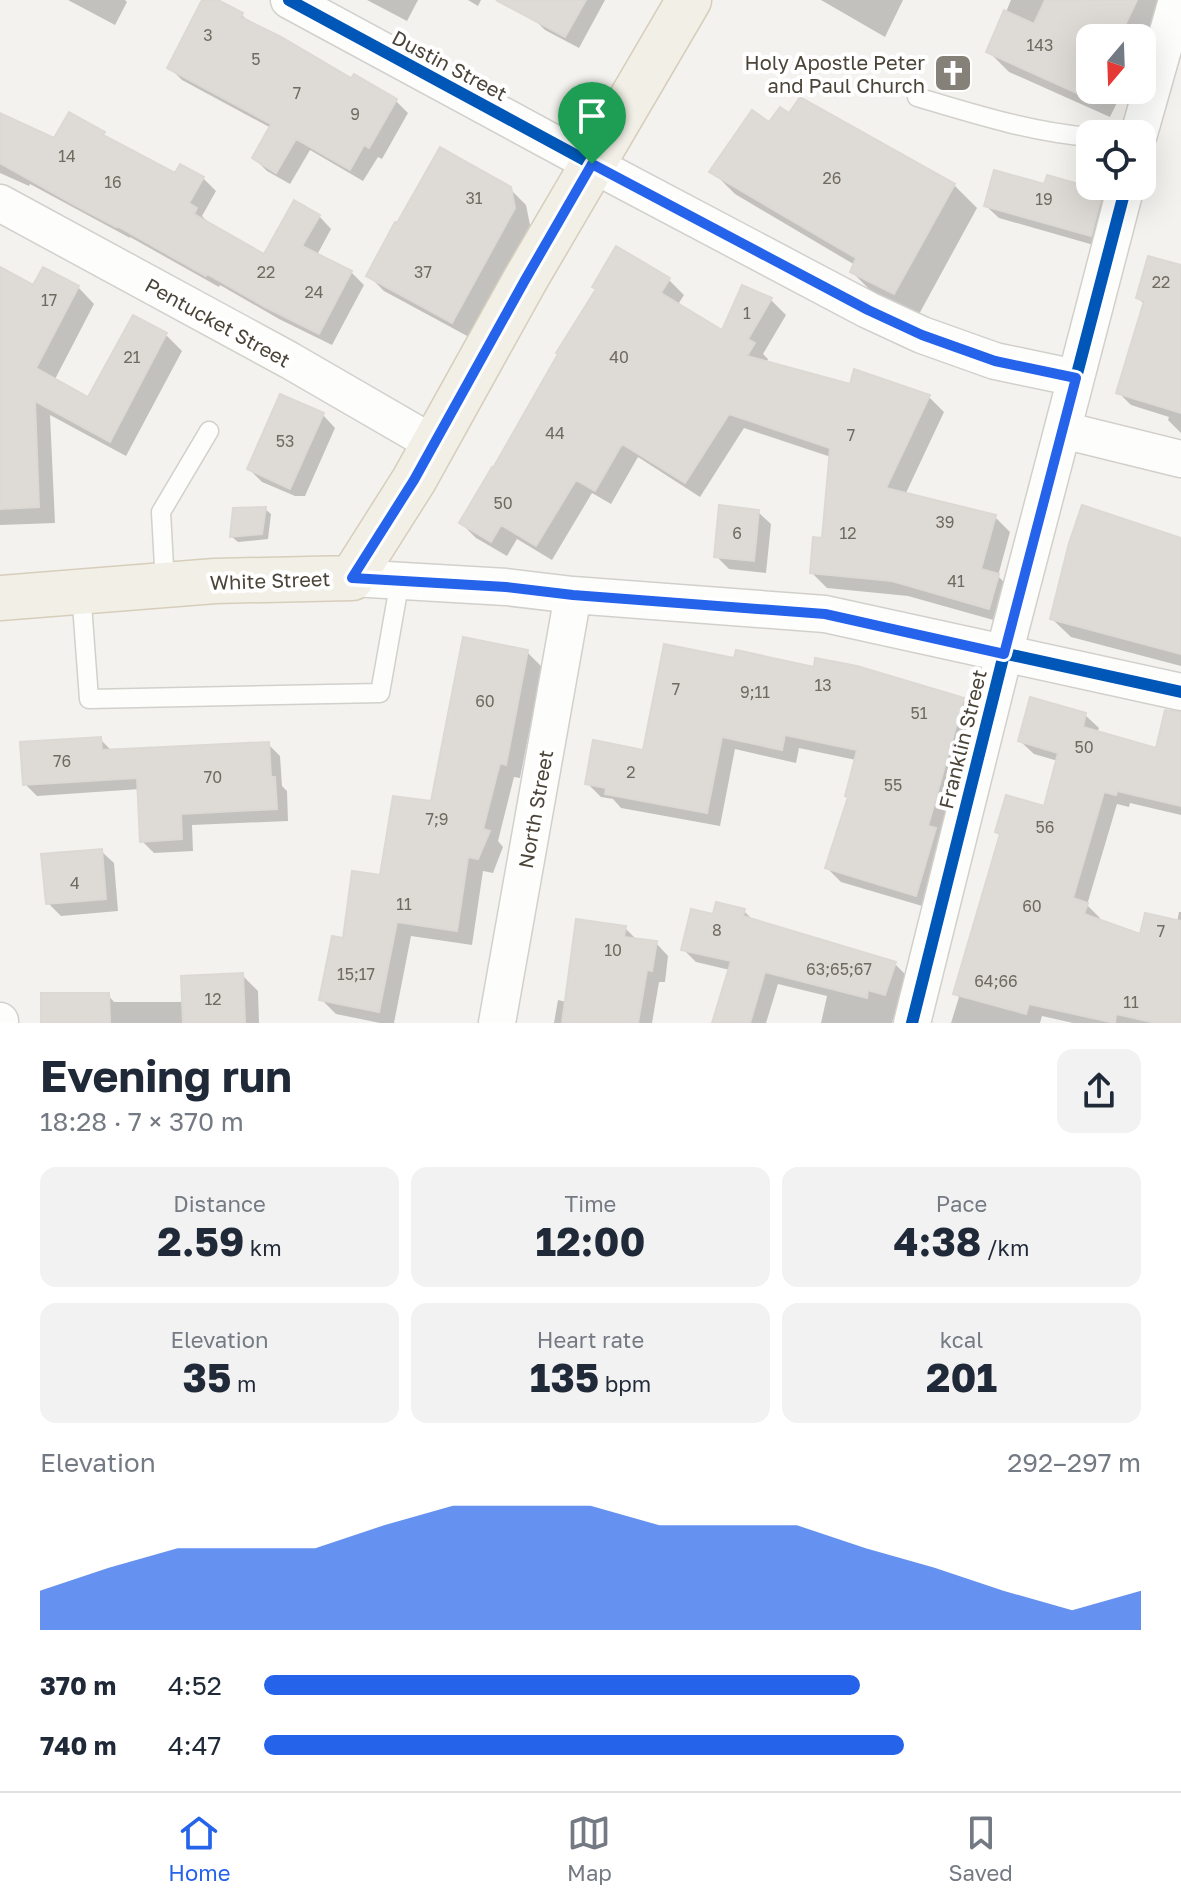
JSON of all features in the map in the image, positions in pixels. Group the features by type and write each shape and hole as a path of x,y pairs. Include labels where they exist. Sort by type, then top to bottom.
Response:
{"main road":[{"name":"White Street","path":"0,598 215,581 352,578 414,480 525,280 689,0"}],"street":[{"name":"Dustin Street","path":"289,0 868,310 922,335 995,361 1076,378"},
{"path":"1143,120 1177,0"},
{"name":"Franklin Street","path":"912,1023 1122,200"},
{"name":"Pentucket Street","path":"0,203 434,444"},
{"path":"1063,430 1181,459"},
{"path":"352,578 506,587 825,614 1181,692"},
{"name":"North Street","path":"497,1023 573,595"}],"lane":[{"path":"917,97 980,116 1076,136"},
{"path":"165,585 161,512 209,431"},
{"path":"81,591 89,699 380,693 400,580"}],"building":[{"path":"202,0 218,0 243,13 241,17 351,78 354,74 397,99 369,148 364,145 350,170 296,139 276,173 252,158 271,124 167,68"},
{"path":"496,0 586,0 565,37"},
{"path":"1045,0 1137,0 1126,24 1076,24 1076,93 986,52 1004,10 1034,24"},
{"path":"800,97 955,184 894,294 850,272 856,258 709,172 752,110 769,122 780,107 789,113"},
{"path":"69,112 105,132 103,135 175,173 180,164 204,177 189,203 197,208 194,214 264,254 294,200 320,215 302,246 352,271 319,334 0,163 0,113 54,138"},
{"path":"440,147 511,187 515,208 452,323 366,276"},
{"path":"994,170 1044,184 1047,175 1076,183 1076,200 1101,200 1091,236 984,206"},
{"path":"616,246 670,278 661,293 722,330 742,285 772,298 748,339 755,343 747,356 850,384 854,369 930,395 886,488 996,515 981,569 999,574 989,609 892,581 810,573 813,537 822,538 830,448 729,414 685,483 622,444 595,491 576,480 536,546 501,525 491,542 459,523 596,289 592,287"},
{"path":"1148,256 1181,265 1181,413 1116,393 1144,301 1136,298"},
{"path":"0,267 33,285 43,267 79,286 36,368 88,397 133,315 167,333 110,442 35,401 39,507 0,509"},
{"path":"280,394 324,413 290,489 247,469"},
{"path":"719,505 759,510 754,561 714,557"},
{"path":"1082,505 1181,538 1181,654 1050,619"},
{"path":"266,507 262,534 230,537 233,508"},
{"path":"463,637 528,650 506,765 500,763 483,829 490,831 478,859 468,857 457,931 397,922 379,1012 319,1000 332,936 343,938 352,871 380,875 393,796 431,801"},
{"path":"664,644 734,658 736,650 814,667 815,658 857,666 964,698 928,826 936,828 916,896 825,868 848,797 845,796 857,750 785,735 782,750 722,737 707,813 605,794 606,788 585,784 593,740 643,750"},
{"path":"1030,697 1086,713 1083,727 1156,748 1165,710 1181,712 1181,806 1117,791 1116,795 1104,792 1073,898 1088,903 1084,914 1140,934 1145,913 1181,921 1181,1023 1156,1023 1116,1014 1115,1023 1029,1004 1026,1014 953,994 1000,834 995,832 1006,795 1044,806 1058,753 1018,741"},
{"path":"101,737 102,750 269,742 277,809 181,814 182,839 140,842 137,778 23,785 20,742"},
{"path":"102,849 106,899 46,904 41,854"},
{"path":"716,902 745,909 743,916 896,962 885,995 868,990 867,998 765,972 750,1023 712,1023 731,961 681,950 691,909 713,914"},
{"path":"576,919 626,926 624,937 657,941 652,971 647,970 638,1023 562,1023"},
{"path":"243,973 245,1023 183,1023 181,976"},
{"path":"41,993 109,993 110,1023 41,1023"}],"cycle path":[{"path":"289,0 868,310 922,335 995,361 1076,378"},
{"path":"912,1023 1122,200"},
{"path":"352,578 506,587 825,614 1181,692"}],"place":[{"name":"Holy Apostle Peter and Paul Church","path":"953,73"}],"route":[{"path":"592,164 868,310 922,335 995,361 1076,378 1004,654 825,614 506,587 352,578 414,480 592,164"}]}
